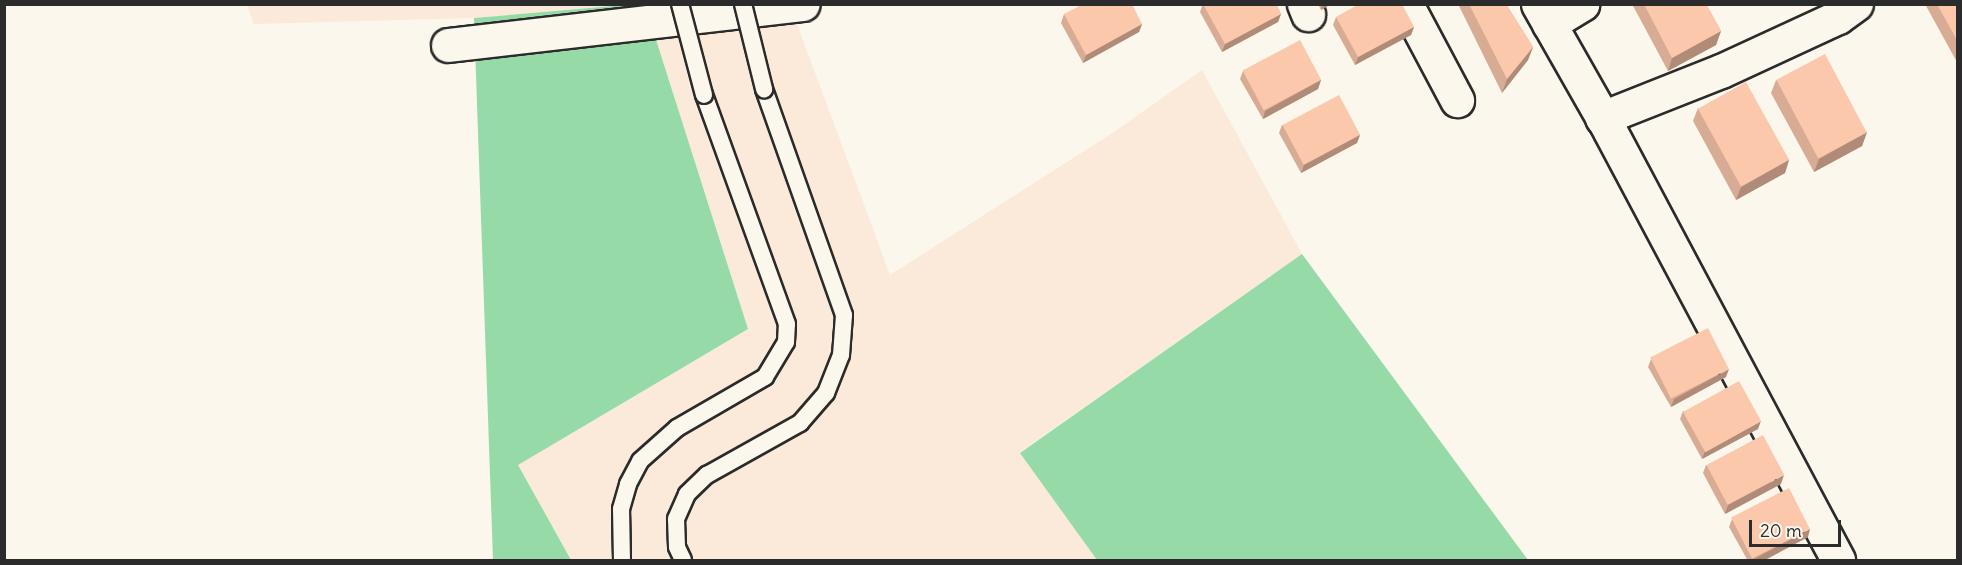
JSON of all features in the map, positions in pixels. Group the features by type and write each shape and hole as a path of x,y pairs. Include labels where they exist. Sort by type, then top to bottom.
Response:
{"street":[{"path":"448,45 803,4"},
{"path":"1406,4 1457,100"},
{"path":"1582,4 1543,14 1602,118 1838,561"},
{"path":"1602,118 1721,71 1838,17 1856,4"}],"lane":[{"path":"622,561 621,509 627,484 640,461 677,428 765,377 786,342 787,324 704,95 680,4"},
{"path":"683,561 677,547 676,519 687,494 707,475 800,423 825,393 841,355 844,315 764,89 743,4"}],"shaded area":[{"path":"247,5 625,5 474,18 254,24"},
{"path":"645,5 790,5 890,275 1114,132 1202,70 1302,254 1020,452 1097,560 571,560 517,465 748,329"}],"green space":[{"path":"645,5 748,329 518,465 571,560 493,560 474,18"},
{"path":"1302,254 1528,560 1097,560 1020,453"}],"building":[{"path":"1083,4 1132,4 1142,24 1086,55 1064,14"},
{"path":"1203,4 1276,4 1281,14 1225,44"},
{"path":"1359,4 1402,4 1414,27 1358,57 1336,17"},
{"path":"1469,4 1506,4 1533,47 1507,79"},
{"path":"1644,4 1706,4 1721,31 1672,58"},
{"path":"1937,4 1958,4 1958,42"},
{"path":"1300,40 1321,80 1264,110 1243,71"},
{"path":"1825,54 1867,133 1818,158 1776,80"},
{"path":"1746,82 1789,160 1741,187 1698,109"},
{"path":"1339,95 1360,135 1304,165 1282,125"},
{"path":"1708,328 1729,369 1671,398 1650,358"},
{"path":"1739,381 1761,421 1705,452 1683,412"},
{"path":"1763,435 1784,475 1728,505 1706,465"},
{"path":"1789,488 1810,529 1752,558 1731,518"}]}
